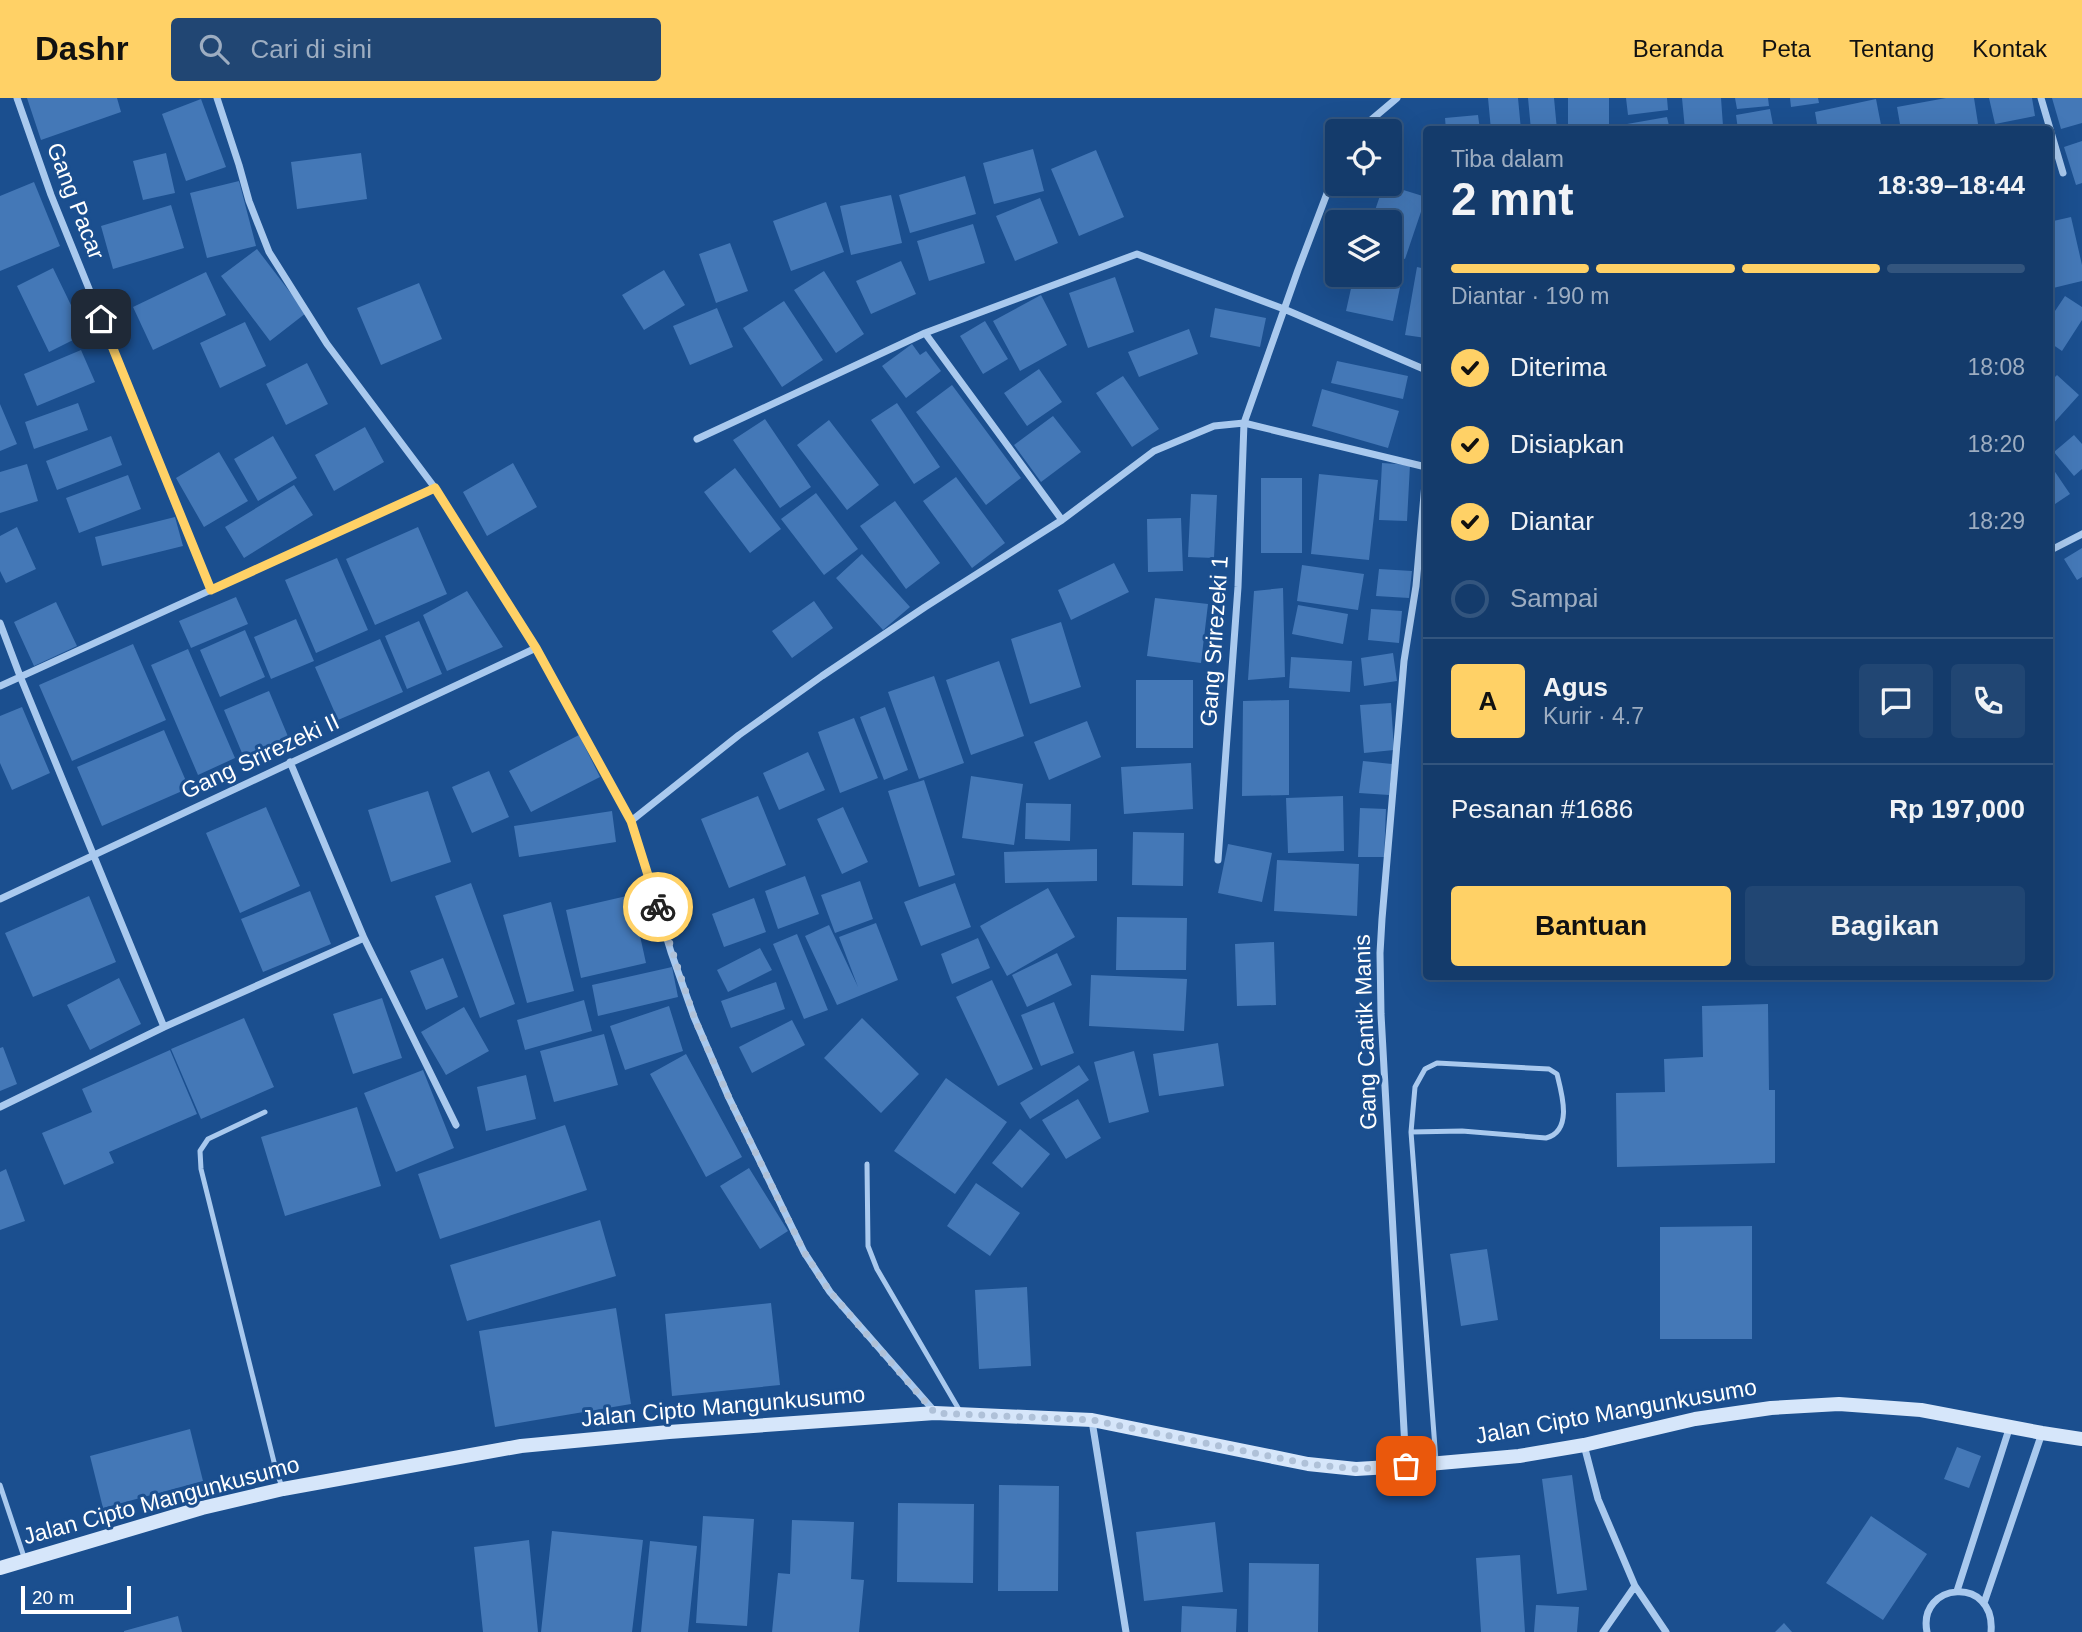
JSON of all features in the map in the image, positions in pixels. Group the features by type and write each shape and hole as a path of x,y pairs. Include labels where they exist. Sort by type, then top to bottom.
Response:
{"street":[{"name":"Gang Pacar","path":"18,98 51,195 211,590"},
{"path":"216,98 248,201 269,252 327,344 435,488 536,648 631,821 694,1017 729,1098 804,1252 830,1292 935,1413"},
{"path":"1372,119 1397,98"},
{"path":"2041,98 2049,126"},
{"path":"2053,139 2063,173"},
{"name":"Gang Srirezeki 1","path":"1218,860 1238,587 1244,423 1326,196"},
{"path":"697,439 925,333 1137,254 1284,309 1423,369"},
{"path":"925,333 1062,520"},
{"path":"631,821 822,676 1062,520 1154,451 1214,426 1244,423 1423,466"},
{"path":"0,686 435,488"},
{"name":"Gang Cantik Manis","path":"1406,1466 1380,953 1404,661 1416,586 1423,506"},
{"path":"2053,549 2082,534"},
{"path":"0,623 164,1027"},
{"name":"Gang Srirezeki II","path":"0,898 536,648"},
{"path":"290,762 363,938 456,1125"},
{"path":"0,1107 164,1027 363,938"},
{"name":"Jalan Cipto Mangunkusumo","path":"0,1568 202,1508 283,1489 521,1446 669,1432 935,1413 1092,1420 1308,1464 1356,1469 1519,1456 1584,1445 1695,1419 1771,1408 1839,1404 1921,1410 2082,1438"},
{"path":"1092,1420 1126,1632"},
{"path":"1957,1591 2010,1426"},
{"path":"1984,1603 2042,1433"},
{"path":"1584,1445 1598,1499 1635,1586 1666,1632"},
{"path":"1603,1632 1635,1586"},
{"path":"1927,1632 1926,1616 1931,1606 1938,1598 1957,1591 1977,1596 1984,1603 1990,1612 1991,1632"}],"lane":[{"path":"1411,1132 1462,1131 1546,1138 1555,1136 1562,1127 1563,1114 1557,1074 1549,1069 1437,1063 1425,1069 1415,1087 1411,1132 1436,1463"},
{"path":"265,1112 208,1139 200,1151 205,1182 272,1457 283,1489"},
{"path":"867,1164 868,1246 872,1258 961,1414"},
{"path":"0,1485 25,1560"}],"building":[{"path":"27,98 117,98 121,112 41,140"},
{"path":"1488,98 1518,98 1521,126 1491,126"},
{"path":"1528,98 1554,98 1557,126 1531,126"},
{"path":"1568,98 1609,98 1609,126 1568,126"},
{"path":"1626,98 1667,98 1668,110 1628,115"},
{"path":"1682,98 1721,98 1723,126 1685,126"},
{"path":"1735,98 1768,98 1769,106 1737,109"},
{"path":"1790,98 1818,98 1819,103 1791,107"},
{"path":"1946,98 1974,98 1978,126 1900,126 1897,107"},
{"path":"1989,98 2032,98 2035,116 1995,124"},
{"path":"2052,98 2082,98 2082,123 2061,129"},
{"path":"201,99 226,167 186,181 162,114"},
{"path":"1876,99 1881,126 1817,126 1815,112"},
{"path":"1770,109 1773,126 1737,126 1736,115"},
{"path":"1478,115 1479,126 1446,126 1445,118"},
{"path":"1667,117 1669,126 1627,126"},
{"path":"2082,141 2082,183 2076,185 2064,147"},
{"path":"1033,149 1044,191 994,204 983,163"},
{"path":"1096,150 1124,217 1079,236 1051,169"},
{"path":"166,153 175,193 143,200 133,161"},
{"path":"361,153 367,199 297,209 291,162"},
{"path":"965,176 976,214 910,233 899,195"},
{"path":"239,181 256,246 207,258 190,193"},
{"path":"34,182 60,246 0,271 0,196"},
{"path":"1402,190 1423,196 1423,206 1405,259 1402,258 1402,210 1375,210 1380,196 1402,196"},
{"path":"891,195 902,243 851,255 840,206"},
{"path":"1040,198 1058,243 1015,261 996,216"},
{"path":"826,202 844,252 791,271 773,221"},
{"path":"171,205 184,248 113,269 101,226"},
{"path":"2071,217 2082,265 2082,281 2053,288 2053,221"},
{"path":"973,224 985,263 929,281 917,241"},
{"path":"730,243 748,291 716,303 699,254"},
{"path":"257,249 306,313 270,341 221,276"},
{"path":"901,261 916,294 871,314 856,281"},
{"path":"1417,267 1423,268 1423,338 1405,335"},
{"path":"53,268 85,334 49,352 17,286"},
{"path":"664,270 685,305 644,330 622,295"},
{"path":"824,271 864,334 836,353 794,290"},
{"path":"206,272 226,315 153,350 133,307"},
{"path":"1115,277 1134,332 1088,348 1069,293"},
{"path":"419,283 442,339 381,365 357,308"},
{"path":"1351,287 1400,287 1393,321 1346,311"},
{"path":"1041,295 1067,345 1020,371 993,321"},
{"path":"2065,296 2082,307 2082,320 2062,351 2053,345 2053,314"},
{"path":"784,301 823,360 782,387 743,328"},
{"path":"717,308 733,347 690,365 673,326"},
{"path":"1215,308 1266,318 1260,347 1210,337"},
{"path":"985,321 1008,359 983,374 960,336"},
{"path":"245,322 266,366 220,388 200,343"},
{"path":"1189,329 1198,354 1139,377 1128,352"},
{"path":"912,344 920,355 926,351 941,371 906,398 882,366"},
{"path":"81,350 95,382 37,406 24,374"},
{"path":"1337,361 1408,376 1403,399 1331,383"},
{"path":"307,363 328,404 286,425 266,384"},
{"path":"1039,369 1062,402 1027,426 1004,393"},
{"path":"2057,375 2079,395 2053,424 2053,379"},
{"path":"1123,376 1159,429 1132,447 1096,393"},
{"path":"952,385 1021,478 986,505 916,412"},
{"path":"1322,389 1399,411 1388,448 1312,426"},
{"path":"78,403 88,430 34,449 25,422"},
{"path":"897,403 940,467 914,484 871,420"},
{"path":"0,404 17,444 0,451"},
{"path":"1053,416 1081,452 1041,482 1014,445"},
{"path":"765,419 811,487 780,508 733,440"},
{"path":"829,420 879,485 847,510 797,445"},
{"path":"365,427 384,462 334,491 315,455"},
{"path":"2074,435 2082,444 2082,469 2074,476 2054,452"},
{"path":"111,436 122,465 57,490 46,461"},
{"path":"273,436 297,478 258,501 234,459"},
{"path":"219,452 248,501 204,527 176,478"},
{"path":"513,463 537,507 487,536 463,492"},
{"path":"1382,463 1410,465 1407,521 1379,520"},
{"path":"27,464 38,501 0,513 0,472"},
{"path":"735,468 781,529 750,553 704,492"},
{"path":"2053,469 2070,494 2053,505"},
{"path":"1319,474 1378,480 1369,560 1311,554"},
{"path":"128,475 141,509 79,533 66,498"},
{"path":"956,477 1005,543 972,568 923,501"},
{"path":"1261,478 1302,478 1302,553 1261,553"},
{"path":"294,485 313,515 244,558 225,527"},
{"path":"816,493 858,549 824,575 781,519"},
{"path":"1191,494 1217,495 1214,558 1188,557"},
{"path":"895,501 940,563 906,589 860,526"},
{"path":"175,517 183,546 102,566 95,537"},
{"path":"1181,518 1183,571 1148,572 1147,519"},
{"path":"17,527 36,569 6,583 0,571 0,536"},
{"path":"418,527 447,594 375,625 346,559"},
{"path":"2082,548 2082,577 2077,580 2064,559"},
{"path":"862,554 910,607 883,630 836,578"},
{"path":"337,558 368,630 316,653 285,580"},
{"path":"1114,563 1129,592 1071,620 1058,590"},
{"path":"1302,565 1364,574 1358,610 1297,601"},
{"path":"1379,569 1412,571 1409,598 1376,596"},
{"path":"1283,588 1285,677 1248,680 1254,591"},
{"path":"467,591 503,647 447,671 423,615"},
{"path":"236,597 248,624 191,648 179,621"},
{"path":"1155,598 1208,604 1201,663 1147,656"},
{"path":"814,601 833,628 792,658 772,631"},
{"path":"56,602 77,646 34,666 14,622"},
{"path":"1298,605 1348,614 1343,644 1292,634"},
{"path":"1371,609 1402,611 1399,643 1368,640"},
{"path":"296,619 314,661 271,679 254,637"},
{"path":"419,621 442,674 407,689 385,636"},
{"path":"1061,622 1081,687 1030,704 1011,639"},
{"path":"245,630 265,677 220,697 200,650"},
{"path":"380,639 403,692 338,720 315,667"},
{"path":"133,644 166,720 72,761 39,685"},
{"path":"188,649 235,758 198,775 151,665"},
{"path":"1393,653 1397,681 1364,686 1361,658"},
{"path":"1291,657 1352,661 1350,692 1289,688"},
{"path":"999,661 1024,736 971,755 946,680"},
{"path":"934,676 964,763 919,779 888,692"},
{"path":"1136,680 1193,680 1193,748 1136,748"},
{"path":"269,691 292,746 247,765 224,710"},
{"path":"1289,700 1289,795 1242,796 1243,701"},
{"path":"1391,703 1394,750 1364,753 1360,705"},
{"path":"22,707 50,773 12,790 0,763 0,716"},
{"path":"885,707 908,770 884,780 860,717"},
{"path":"854,718 878,778 840,793 818,732"},
{"path":"1087,721 1101,757 1049,780 1034,742"},
{"path":"164,730 189,788 102,826 77,767"},
{"path":"579,735 600,777 531,812 509,771"},
{"path":"808,752 825,790 779,810 763,773"},
{"path":"1363,761 1392,764 1389,795 1359,793"},
{"path":"1191,763 1193,809 1124,814 1121,767"},
{"path":"489,771 509,817 472,833 452,787"},
{"path":"971,776 1023,784 1014,845 962,838"},
{"path":"924,780 955,875 919,887 888,791"},
{"path":"428,791 451,862 391,882 368,810"},
{"path":"758,796 786,865 729,888 701,819"},
{"path":"1343,796 1344,851 1288,853 1286,798"},
{"path":"1026,803 1071,804 1070,841 1025,839"},
{"path":"266,807 300,886 240,913 206,833"},
{"path":"843,807 868,862 842,874 817,819"},
{"path":"1360,808 1386,809 1384,857 1358,857"},
{"path":"612,811 616,842 519,857 514,826"},
{"path":"1133,832 1184,833 1183,886 1132,885"},
{"path":"1228,844 1272,853 1262,902 1218,893"},
{"path":"1097,849 1097,881 1005,883 1004,852"},
{"path":"1277,860 1359,864 1357,916 1274,911"},
{"path":"805,876 819,914 778,929 765,891"},
{"path":"860,881 873,919 835,933 821,895"},
{"path":"471,883 515,1004 480,1018 435,896"},
{"path":"955,883 971,927 921,946 904,902"},
{"path":"1048,888 1075,937 1007,976 980,926"},
{"path":"310,891 331,944 263,972 241,919"},
{"path":"631,895 646,963 581,978 566,910"},
{"path":"89,896 116,962 33,997 5,933"},
{"path":"754,898 766,932 724,947 712,914"},
{"path":"551,902 574,991 527,1003 503,915"},
{"path":"1117,917 1187,918 1186,970 1116,970"},
{"path":"876,923 898,980 837,1005 805,936 829,925 858,987 839,937"},
{"path":"797,934 828,1010 804,1019 773,944"},
{"path":"978,938 990,968 952,984 941,954"},
{"path":"1274,942 1276,1005 1237,1006 1235,944"},
{"path":"760,948 772,970 728,992 717,970"},
{"path":"1057,953 1072,985 1027,1007 1012,975"},
{"path":"443,958 458,997 426,1010 410,971"},
{"path":"672,967 678,997 598,1016 592,985"},
{"path":"1091,975 1187,979 1184,1031 1089,1026"},
{"path":"119,978 141,1024 90,1050 67,1005"},
{"path":"992,980 1033,1069 998,1086 956,997"},
{"path":"776,982 785,1009 731,1028 721,1001"},
{"path":"382,998 402,1058 353,1074 333,1014"},
{"path":"584,1000 592,1031 525,1050 517,1020"},
{"path":"1054,1002 1074,1053 1041,1066 1021,1015"},
{"path":"1768,1004 1769,1090 1775,1090 1775,1163 1617,1167 1616,1093 1665,1092 1664,1059 1703,1057 1702,1006"},
{"path":"669,1006 683,1051 625,1070 610,1026"},
{"path":"464,1007 489,1051 446,1075 421,1032"},
{"path":"244,1018 274,1087 201,1119 171,1049"},
{"path":"862,1018 919,1074 881,1113 824,1058"},
{"path":"792,1020 805,1045 752,1073 739,1047"},
{"path":"604,1034 618,1085 554,1102 540,1051"},
{"path":"1218,1043 1224,1086 1159,1096 1153,1054"},
{"path":"3,1047 17,1084 0,1091 0,1048"},
{"path":"170,1050 197,1114 109,1152 114,1163 64,1185 42,1133 92,1112 82,1089"},
{"path":"1134,1051 1149,1112 1109,1123 1094,1062"},
{"path":"686,1054 742,1157 706,1177 650,1074"},
{"path":"1079,1065 1089,1080 1030,1119 1020,1103"},
{"path":"423,1070 454,1148 396,1172 364,1093"},
{"path":"526,1075 536,1119 486,1131 477,1087"},
{"path":"946,1078 1007,1122 955,1194 894,1151"},
{"path":"1078,1099 1101,1138 1066,1159 1042,1120"},
{"path":"357,1107 381,1186 285,1216 261,1137"},
{"path":"565,1125 587,1190 440,1239 418,1174"},
{"path":"1020,1129 1050,1154 1022,1188 992,1163"},
{"path":"749,1168 788,1231 760,1249 720,1186"},
{"path":"6,1169 25,1221 0,1230 0,1172"},
{"path":"976,1183 1020,1213 990,1256 947,1226"},
{"path":"600,1220 616,1276 467,1321 450,1265"},
{"path":"1752,1226 1752,1339 1660,1339 1660,1227"},
{"path":"1487,1249 1498,1320 1461,1326 1450,1254"},
{"path":"1027,1287 1031,1366 979,1369 975,1290"},
{"path":"771,1303 780,1385 672,1396 665,1314"},
{"path":"616,1308 631,1404 495,1427 479,1331"},
{"path":"190,1429 203,1481 103,1508 90,1456"},
{"path":"1957,1447 1981,1456 1969,1488 1944,1479"},
{"path":"1572,1475 1587,1590 1557,1594 1542,1479"},
{"path":"999,1485 1059,1486 1058,1591 998,1591"},
{"path":"898,1503 974,1504 973,1583 897,1582"},
{"path":"703,1516 754,1519 747,1626 696,1623"},
{"path":"1871,1516 1927,1554 1883,1620 1826,1583"},
{"path":"792,1520 854,1522 851,1579 864,1580 859,1632 772,1632 778,1573 790,1574"},
{"path":"1215,1522 1223,1592 1144,1601 1136,1532"},
{"path":"552,1531 643,1540 632,1632 541,1632"},
{"path":"529,1540 538,1632 483,1632 474,1547"},
{"path":"650,1541 697,1546 688,1632 641,1632"},
{"path":"1520,1555 1525,1632 1481,1632 1476,1558"},
{"path":"1249,1563 1319,1564 1318,1632 1248,1632"},
{"path":"1536,1605 1579,1607 1577,1632 1534,1632"},
{"path":"1182,1606 1237,1609 1236,1632 1181,1632"},
{"path":"178,1616 182,1632 124,1632 124,1631"},
{"path":"1784,1623 1792,1632 1775,1632"}],"way so far":[{"path":"658,907 694,1017 729,1098 804,1252 830,1292 935,1413 1092,1420 1308,1464 1356,1469 1406,1466"}],"route":[{"path":"101,319 211,590 435,488 536,648 631,821 658,907"}]}
